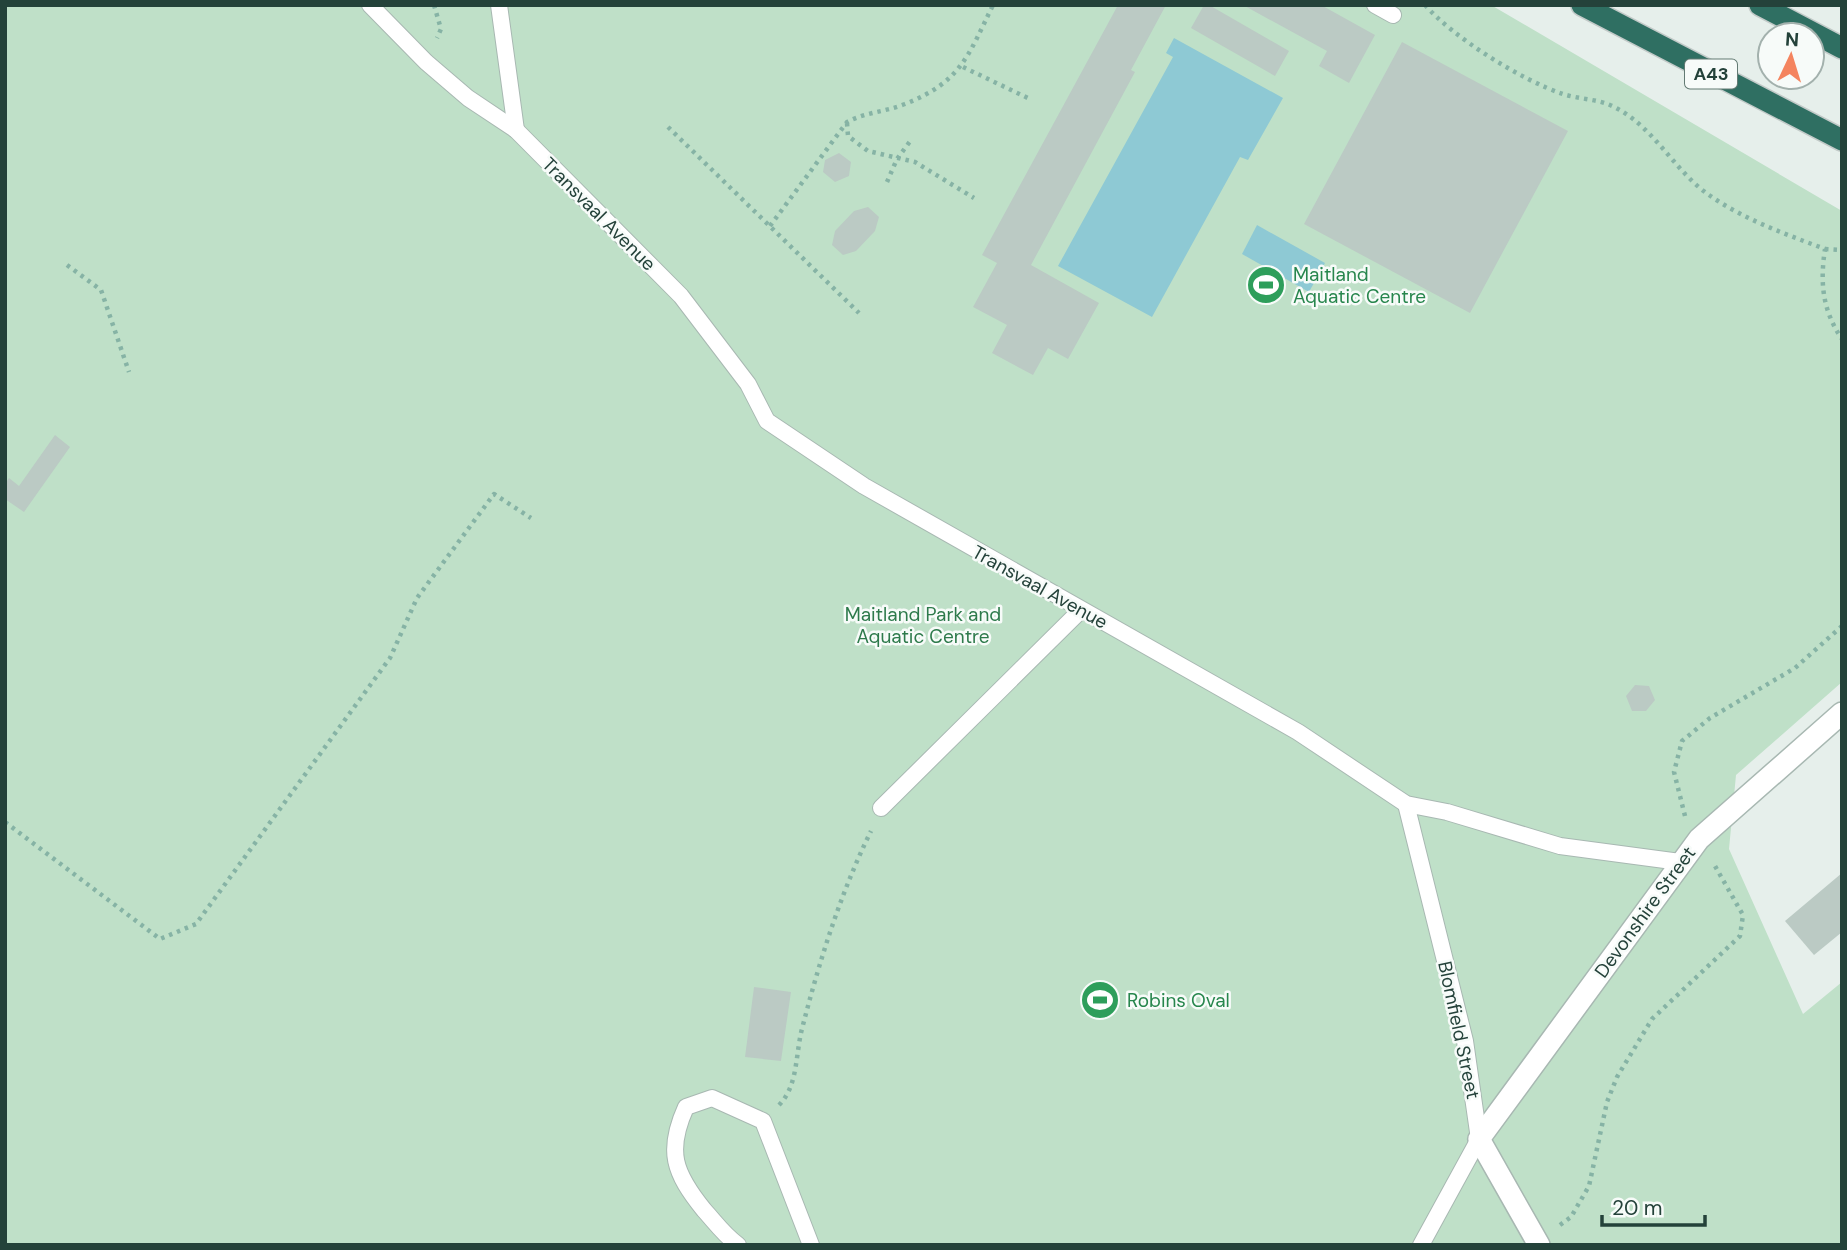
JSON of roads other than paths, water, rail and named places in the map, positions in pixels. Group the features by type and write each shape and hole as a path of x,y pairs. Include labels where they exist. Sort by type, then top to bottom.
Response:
{"highway":[{"name":"A43","path":"1582,5 1842,140"},
{"path":"1760,5 1842,48"}],"street":[{"name":"Devonshire Street","path":"1479,1139 1699,839 1842,713"},
{"name":"Blomfield Street","path":"1479,1139 1538,1244"}],"lane":[{"name":"Transvaal Avenue","path":"370,5 426,62 468,98 516,130 681,296 748,384 767,421 863,486 1298,732 1406,804 1447,811 1560,846 1680,862"},
{"path":"499,5 516,130"},
{"path":"1376,5 1393,15"},
{"path":"881,808 1081,610"},
{"name":"Blomfield Street","path":"1406,804 1465,1041 1479,1139"},
{"path":"738,1245 727,1237 680,1178 674,1155 675,1131 686,1107 712,1098 763,1121 811,1245"},
{"path":"1421,1245 1479,1139"}],"water":[{"path":"1174,38 1283,98 1248,160 1240,157 1152,317 1058,266 1173,57 1166,53"},
{"path":"1257,225 1325,263 1309,292 1242,254"}],"place":[{"name":"Maitland Aquatic Centre","path":"1266,285"},
{"name":"Robins Oval","path":"1100,1000"}],"park label":[{"name":"Maitland Park and Aquatic Centre","path":"923,625"}]}
